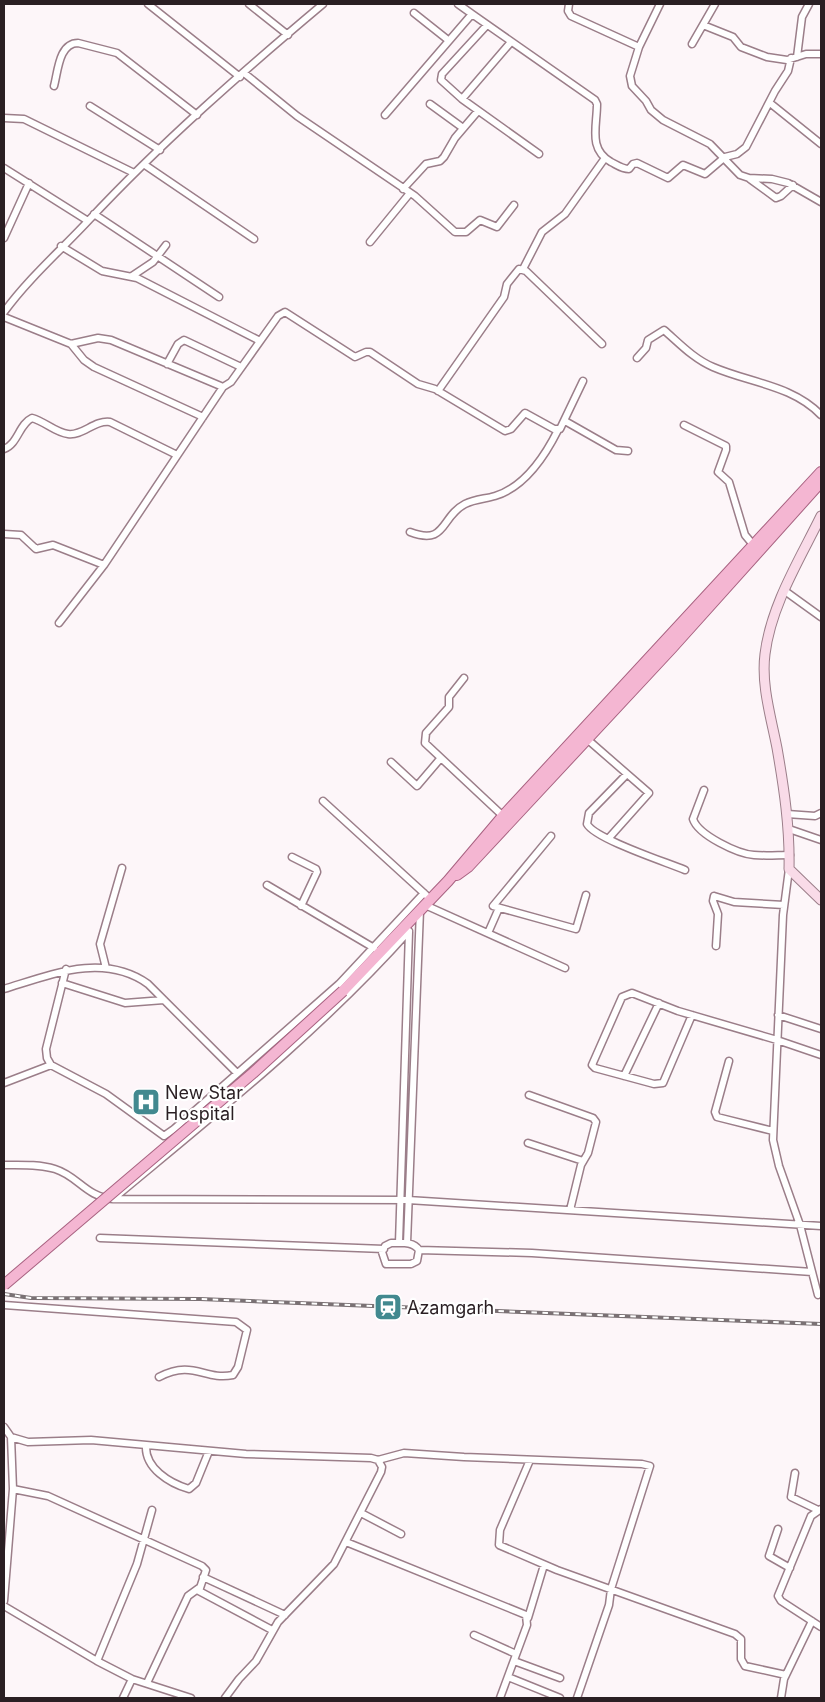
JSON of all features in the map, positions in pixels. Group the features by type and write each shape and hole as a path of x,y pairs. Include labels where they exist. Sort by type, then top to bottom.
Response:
{"main road":[{"path":"448,881 468,867 587,739 756,549 821,472"},
{"path":"4,1284 253,1073 343,991 410,926 425,902 448,881 503,816 821,482"},
{"path":"821,516 785,591 768,636 764,665 766,695 789,829 789,869 821,900"}],"street":[{"path":"148,4 297,116 410,193 452,230 459,233 466,232 478,220 497,227 514,205"},
{"path":"250,4 288,35"},
{"path":"4,312 19,291 61,246 134,173 323,4"},
{"path":"458,4 595,100 597,104 596,147 605,158 626,170 637,163 668,178 683,165 705,174 724,157 737,154 746,148 788,72 794,58 802,17 808,4"},
{"path":"569,4 568,11 571,16 638,47"},
{"path":"660,4 638,47 630,72 632,86 646,101 654,114 710,144 740,175 749,178 772,179 793,185 821,202"},
{"path":"692,44 715,4"},
{"path":"414,13 448,40"},
{"path":"385,115 472,14"},
{"path":"487,25 441,76 443,82 462,99 538,154"},
{"path":"703,25 733,37 741,47 767,57 782,60 821,54"},
{"path":"462,99 511,42"},
{"path":"54,86 65,48 72,43 78,43 117,53 197,115"},
{"path":"770,103 821,144"},
{"path":"430,104 463,128"},
{"path":"90,106 160,150"},
{"path":"404,189 426,164 440,161 444,157 463,128 478,111"},
{"path":"4,118 24,119 134,173"},
{"path":"438,391 504,297 507,284 519,269 523,269 542,232 565,214 605,158"},
{"path":"145,165 254,239"},
{"path":"4,168 88,221"},
{"path":"749,178 776,198 793,185"},
{"path":"4,238 29,184"},
{"path":"370,242 410,193"},
{"path":"94,214 220,297"},
{"path":"132,276 157,257 166,245"},
{"path":"61,246 102,271 132,276 260,341"},
{"path":"523,269 602,344"},
{"path":"59,623 104,565 223,387 231,382 278,316 285,312 355,357 370,352 418,384 438,391 505,431 511,429 525,413 558,430"},
{"path":"4,317 71,344 84,360 94,367 203,417"},
{"path":"637,358 646,348 648,340 664,330 702,362 793,393 811,404 821,415"},
{"path":"71,344 104,338 223,387"},
{"path":"167,364 178,344 184,340 241,367"},
{"path":"410,532 424,538 433,536 467,503 503,493 536,467 565,421 583,381"},
{"path":"4,448 10,446 26,423 32,418 67,434 75,434 99,422 110,422 177,455"},
{"path":"565,421 616,450 628,451"},
{"path":"684,426 726,446 718,472 729,482 745,535 756,549"},
{"path":"4,534 20,535 36,549 49,545 57,546 104,565"},
{"path":"785,591 821,617"},
{"path":"464,678 449,697 449,707 424,736 427,746 503,816"},
{"path":"587,739 648,793 608,839"},
{"path":"391,762 417,786 440,759"},
{"path":"627,774 587,816 589,829 608,839 685,870"},
{"path":"704,790 693,819 706,834 723,846 753,856 790,855"},
{"path":"323,801 425,902 565,968"},
{"path":"787,814 815,816 821,813"},
{"path":"789,829 821,840"},
{"path":"552,836 493,906 576,930 586,895"},
{"path":"292,857 316,869 317,872 301,906"},
{"path":"106,968 100,944 122,868"},
{"path":"789,869 784,905 773,1132 775,1155 800,1225 818,1294"},
{"path":"267,885 374,948"},
{"path":"716,946 718,914 713,901 714,896 734,902 784,905"},
{"path":"66,969 46,1049 47,1058 51,1065 106,1094 164,1136 339,984 374,948 425,902"},
{"path":"407,1243 425,902"},
{"path":"488,933 499,908"},
{"path":"113,1200 282,1058 360,985 410,926"},
{"path":"399,1243 410,926"},
{"path":"4,989 66,969 106,968 141,978 237,1073"},
{"path":"62,984 125,1003 164,1000"},
{"path":"692,1015 663,1083 654,1084 595,1068 592,1065 622,997 632,993 692,1015 821,1055"},
{"path":"624,1076 659,1003"},
{"path":"778,1016 821,1029"},
{"path":"729,1061 715,1112 717,1117 773,1132"},
{"path":"4,1082 51,1065"},
{"path":"530,1095 596,1120 590,1147 583,1162 570,1210"},
{"path":"528,1143 583,1162"},
{"path":"4,1165 41,1166 55,1169 91,1194 113,1200 408,1200 821,1226"},
{"path":"100,1238 384,1249 391,1243 407,1243 416,1246 419,1250 532,1253 812,1272"},
{"path":"384,1249 383,1259 386,1264 411,1264 417,1261 419,1250"},
{"path":"4,1305 236,1322 246,1330 238,1367 233,1375 223,1376 183,1368 159,1377"},
{"path":"4,1426 11,1437 13,1490 4,1602"},
{"path":"11,1437 28,1442 90,1440 210,1451 371,1458 378,1460 404,1453 642,1464 650,1466 611,1589 609,1605 577,1698"},
{"path":"146,1446 146,1458 151,1466 189,1489 196,1483 210,1451"},
{"path":"225,1698 239,1678 256,1662 272,1630 285,1614 334,1564 381,1472 382,1468 378,1460"},
{"path":"530,1460 498,1540 499,1545 544,1565 735,1634 741,1639 741,1659 745,1666 786,1675"},
{"path":"795,1473 791,1497 820,1509 812,1516 778,1598 821,1627"},
{"path":"13,1490 48,1496 102,1523 202,1566 206,1570 199,1588 188,1596 147,1684"},
{"path":"97,1662 145,1540 152,1510"},
{"path":"361,1513 401,1534"},
{"path":"778,1529 769,1556 790,1568"},
{"path":"346,1542 521,1613 528,1618"},
{"path":"500,1698 515,1658 544,1565"},
{"path":"203,1577 285,1614"},
{"path":"199,1588 201,1592 272,1630"},
{"path":"4,1606 97,1662 147,1684 191,1698"},
{"path":"781,1698 786,1675 812,1621"},
{"path":"474,1635 515,1658 560,1678"},
{"path":"508,1677 560,1698"},
{"path":"123,1698 132,1678"}],"railway":[{"path":"4,1294 31,1298 200,1299 821,1324"}],"place":[{"name":"New Star Hospital","path":"146,1102"},
{"name":"Azamgarh","path":"388,1307"}]}
